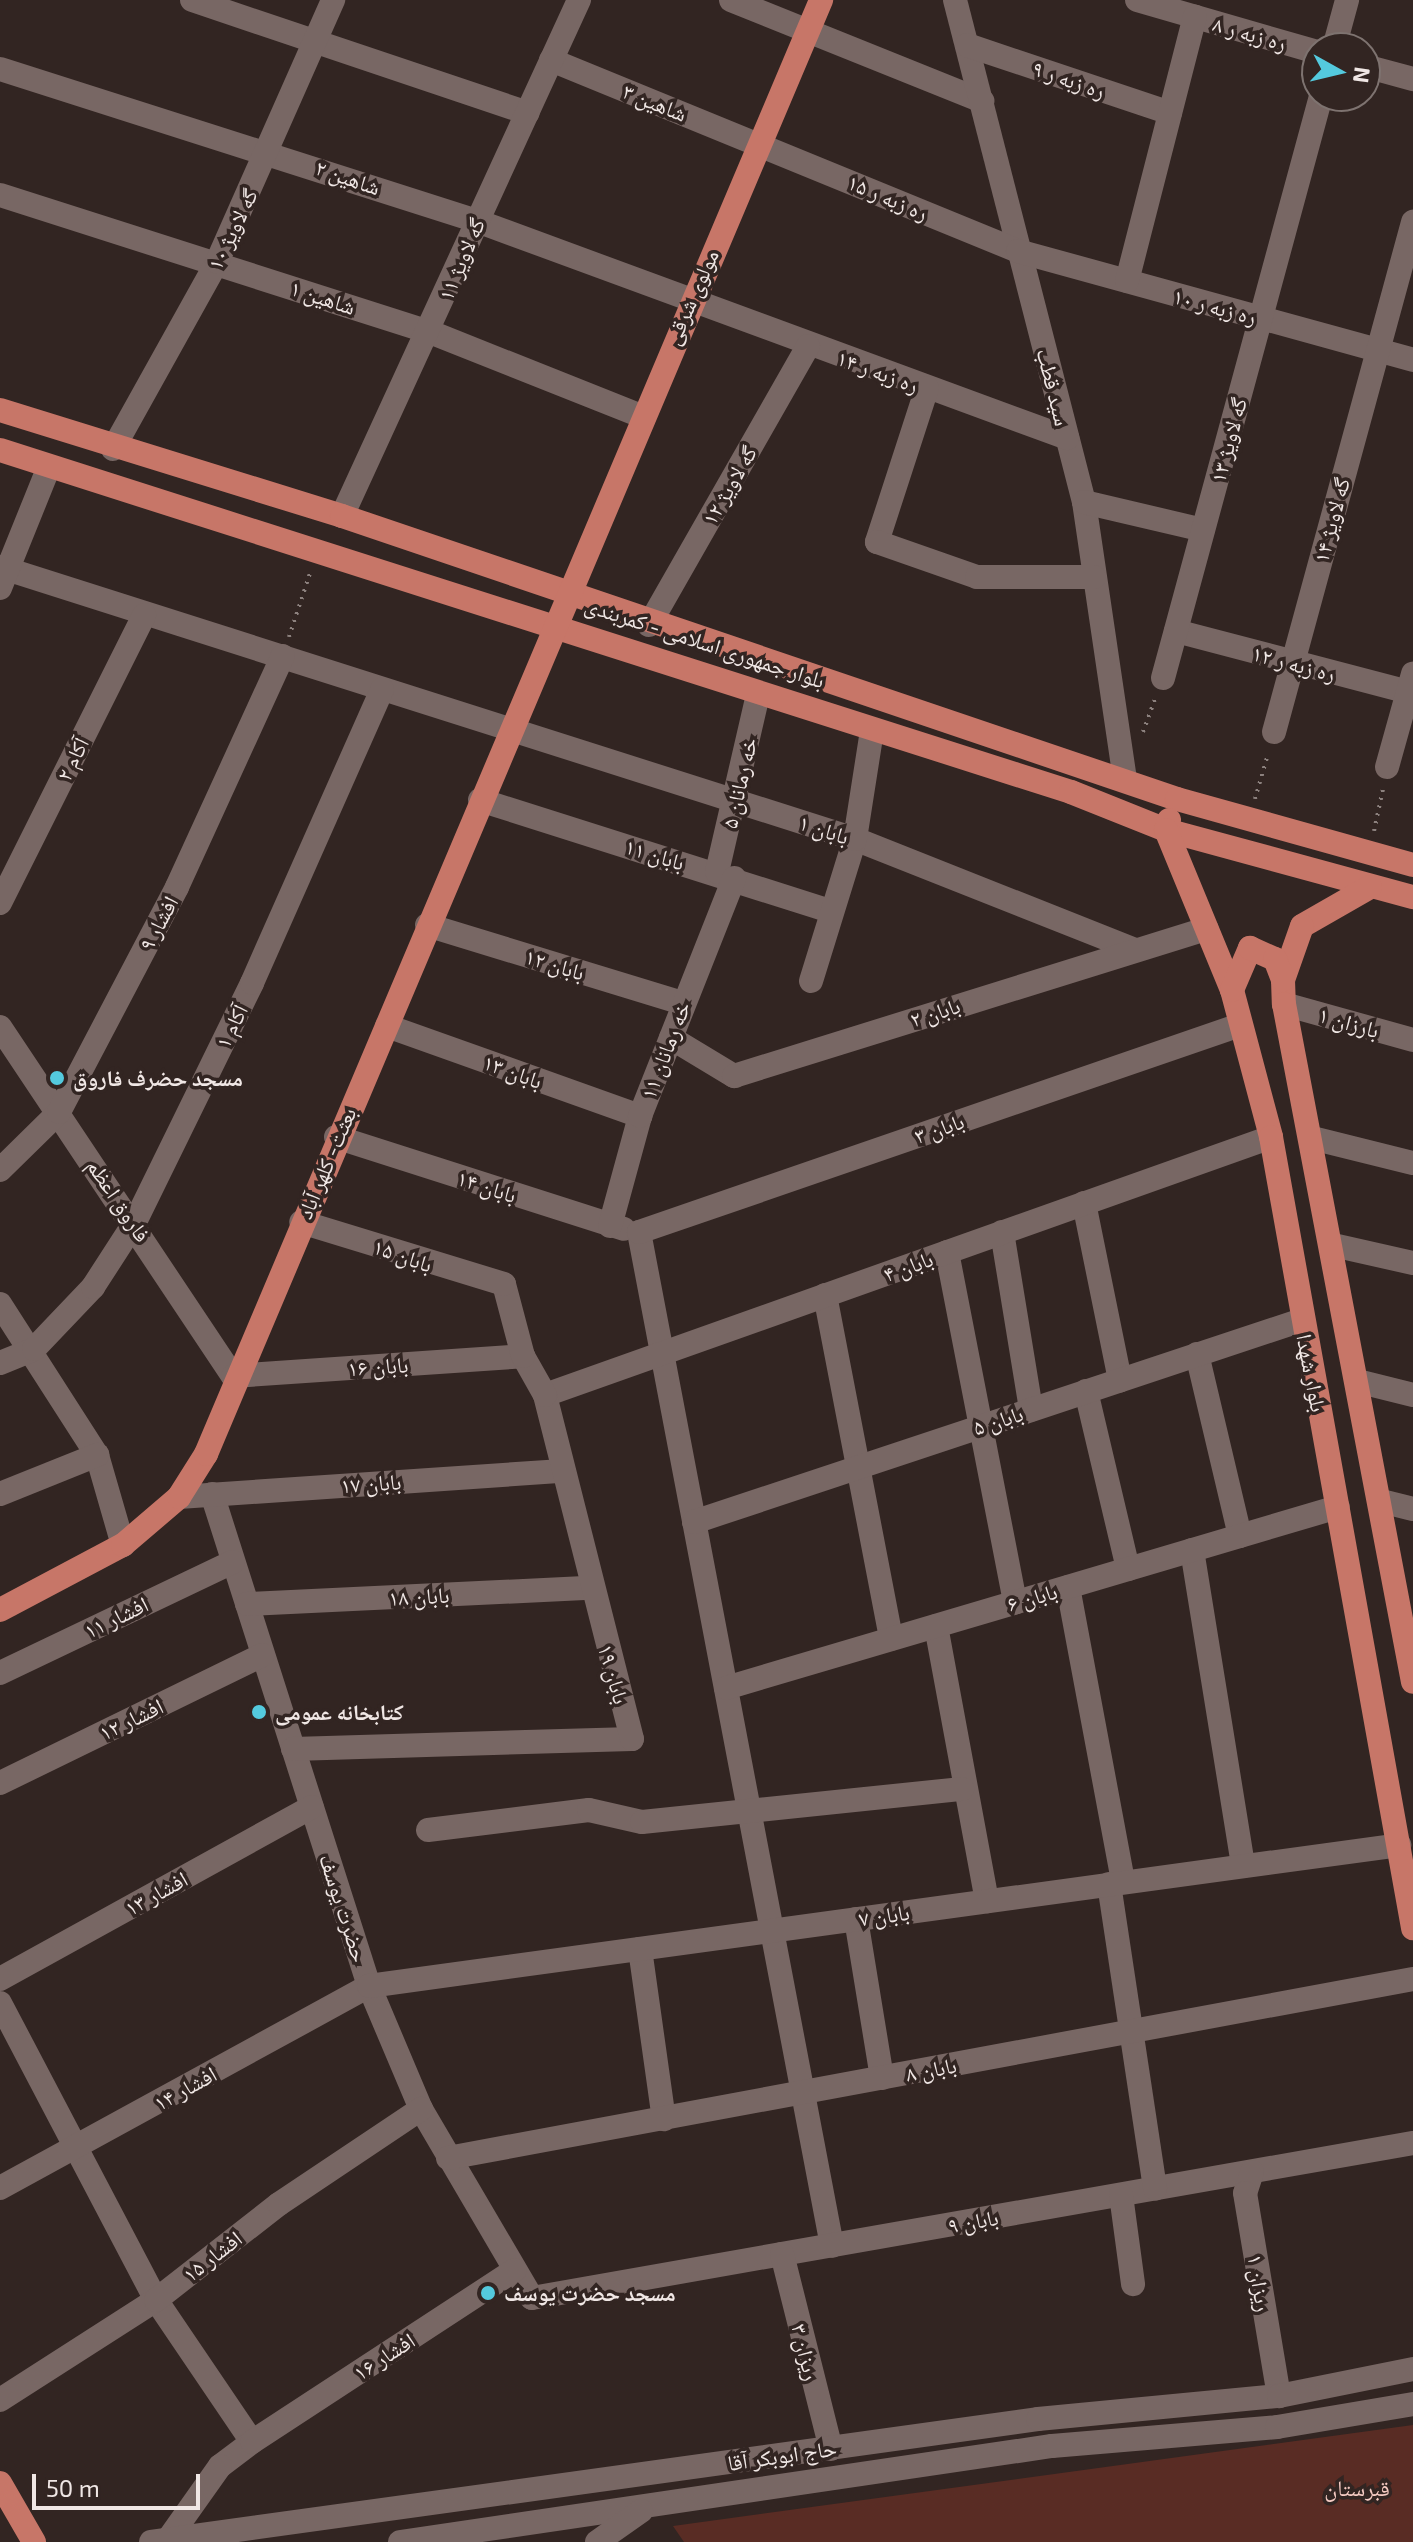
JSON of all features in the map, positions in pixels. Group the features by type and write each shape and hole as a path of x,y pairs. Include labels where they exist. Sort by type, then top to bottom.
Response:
{"main road":[{"name":"مولوی شرقی","path":"554,630 639,415 821,0"},
{"name":"بلوار جمهوری اسلامی - کمربندی","path":"0,410 113,449 342,516 566,597 1079,764 1177,799 1413,865"},
{"name":"بلوار جمهوری اسلامی - کمربندی","path":"0,450 318,548 554,630 1071,792 1166,830 1413,897"},
{"name":"بعثت- کلهر آباد","path":"0,1610 123,1545 179,1497 206,1454 233,1376 387,1026 506,732 554,630"},
{"path":"1071,792 1079,764"},
{"path":"1166,830 1177,799"},
{"name":"بلوار شهدا","path":"1166,830 1232,990 1271,1137 1413,1928"},
{"path":"1284,992 1302,926 1370,887"},
{"path":"1232,990 1250,948 1275,959 1284,992"},
{"name":"بلوار شهدا","path":"1284,992 1357,1381 1408,1628 1413,1682"},
{"path":"0,2483 34,2542"}],"street":[{"path":"192,0 527,113"},
{"name":"گه لاویژ ۱۰","path":"113,449 217,262 270,150 333,0"},
{"path":"731,0 808,28 982,101"},
{"name":"سید قطب","path":"955,0 1084,502 1125,780"},
{"name":"۸ ره زبه ر","path":"1137,0 1301,47"},
{"path":"1338,32 1347,0"},
{"name":"گه لاویژ ۱۱","path":"342,516 430,332 551,60 572,4"},
{"path":"1127,281 1195,17"},
{"name":"ره زبه ر ۹","path":"967,45 1170,113"},
{"name":"شاهین ۳","path":"551,60 758,143"},
{"name":"شاهین ۲","path":"0,69 270,150 477,221 689,304"},
{"path":"1381,70 1413,79"},
{"name":"گه لاویژ ۱۳","path":"1163,678 1317,112"},
{"name":"ره زبه ر ۱۵","path":"758,143 1018,251"},
{"name":"شاهین ۱","path":"0,195 430,332 639,415"},
{"name":"گه لاویژ ۱۴","path":"1274,732 1413,222"},
{"name":"ره زبه ر ۱۰","path":"1018,251 1413,360"},
{"name":"ره زبه ر ۱۴","path":"689,304 1067,438"},
{"name":"گه لاویژ ۱۲","path":"649,625 808,346"},
{"path":"927,388 877,542 977,577 1094,577"},
{"path":"3,575 49,467"},
{"path":"1084,502 1203,530"},
{"name":"بابان ۱","path":"3,575 283,656 506,732 855,839 1133,949"},
{"name":"آکام ۲","path":"0,903 144,615"},
{"name":"ره زبه ر ۱۲","path":"1176,631 1292,662 1411,686"},
{"name":"افشار ۹","path":"0,1170 59,1112 177,887 283,656"},
{"path":"1387,767 1411,686"},
{"name":"آکام ۱","path":"0,1363 34,1349 93,1287 135,1222 252,983 382,689"},
{"name":"خه رمانان ۵","path":"726,875 758,694"},
{"path":"811,981 829,911 855,839 872,730"},
{"name":"بابان ۱۱","path":"480,800 726,875 829,911"},
{"name":"خه رمانان ۱۱","path":"610,1226 640,1116 671,1038 726,875"},
{"name":"بابان ۱۲","path":"427,925 682,1003"},
{"name":"بابان ۲","path":"671,1038 734,1076 1133,949 1207,929"},
{"name":"بارزان ۱","path":"1284,992 1413,1040"},
{"name":"بابان ۳","path":"639,1232 1240,1025"},
{"name":"بابان ۱۳","path":"387,1026 640,1116"},
{"name":"فاروق اعظم","path":"0,1027 135,1222 233,1376"},
{"name":"بابان ۱۴","path":"336,1137 610,1226 639,1232"},
{"name":"بابان ۴","path":"545,1395 1271,1137"},
{"path":"1312,1138 1413,1163"},
{"path":"1084,1203 1120,1380"},
{"name":"بابان ۱۵","path":"301,1222 504,1284"},
{"path":"639,1232 775,1930 832,2246"},
{"path":"1002,1232 1031,1410"},
{"path":"1333,1245 1413,1263"},
{"path":"947,1252 1015,1602"},
{"name":"بابان ۱۹","path":"293,1749 632,1739 590,1588 545,1395 523,1356 504,1284"},
{"path":"825,1295 854,1468 891,1639"},
{"path":"0,1304 34,1349 97,1455 123,1545"},
{"name":"بابان ۵","path":"694,1522 1302,1320"},
{"path":"1197,1354 1240,1536"},
{"name":"بابان ۱۶","path":"233,1376 523,1356"},
{"path":"1357,1381 1413,1395"},
{"path":"1086,1391 1128,1569"},
{"path":"0,1494 97,1455"},
{"name":"بابان ۱۷","path":"179,1497 562,1471"},
{"name":"حضرت یوسف","path":"212,1494 369,1986 421,2109 532,2298"},
{"path":"1381,1501 1413,1509"},
{"name":"بابان ۶","path":"726,1688 1338,1507"},
{"path":"1192,1550 1243,1866"},
{"name":"افشار ۱۱","path":"0,1673 233,1562"},
{"path":"1068,1587 1116,1883 1155,2189"},
{"name":"بابان ۱۸","path":"247,1604 590,1588"},
{"path":"936,1626 962,1789 987,1901"},
{"name":"افشار ۱۲","path":"0,1783 262,1655"},
{"path":"428,1830 589,1810 642,1822 962,1789"},
{"name":"افشار ۱۳","path":"0,1979 312,1807"},
{"name":"بابان ۷","path":"369,1986 1399,1845"},
{"path":"856,1919 882,2078"},
{"path":"640,1949 664,2119"},
{"name":"بابان ۸","path":"448,2158 1413,1979"},
{"name":"افشار ۱۴","path":"0,2188 369,1986"},
{"path":"0,2003 71,2151 156,2300 252,2442"},
{"name":"افشار ۱۵","path":"0,2400 156,2300 279,2204 421,2109"},
{"name":"بابان ۹","path":"532,2298 1413,2143"},
{"name":"ریزان ۱","path":"1252,2172 1245,2193 1279,2396"},
{"path":"1121,2195 1133,2284"},
{"name":"۳ ریزان","path":"782,2254 831,2449"},
{"name":"افشار ۱۶","path":"160,2540 220,2466 515,2270"},
{"name":"حاج ابوبکر آقا","path":"160,2540 1038,2419 1279,2396 1413,2369"},
{"name":"حاج ابوبکر آقا","path":"400,2542 1052,2446 1277,2427 1413,2404"},
{"path":"597,2542 646,2507"}],"path":[{"path":"283,656 318,548"},
{"path":"1141,736 1163,678"},
{"path":"1250,820 1274,732"},
{"path":"1368,854 1387,767"}],"green space":[{"name":"قبرستان","path":"1413,2425 1413,2542 684,2542 673,2526"}],"place":[{"name":"مسجد حضرف فاروق","path":"57,1078"},
{"name":"کتابخانه عمومی","path":"259,1712"},
{"name":"مسجد حضرت یوسف","path":"488,2293"}]}
